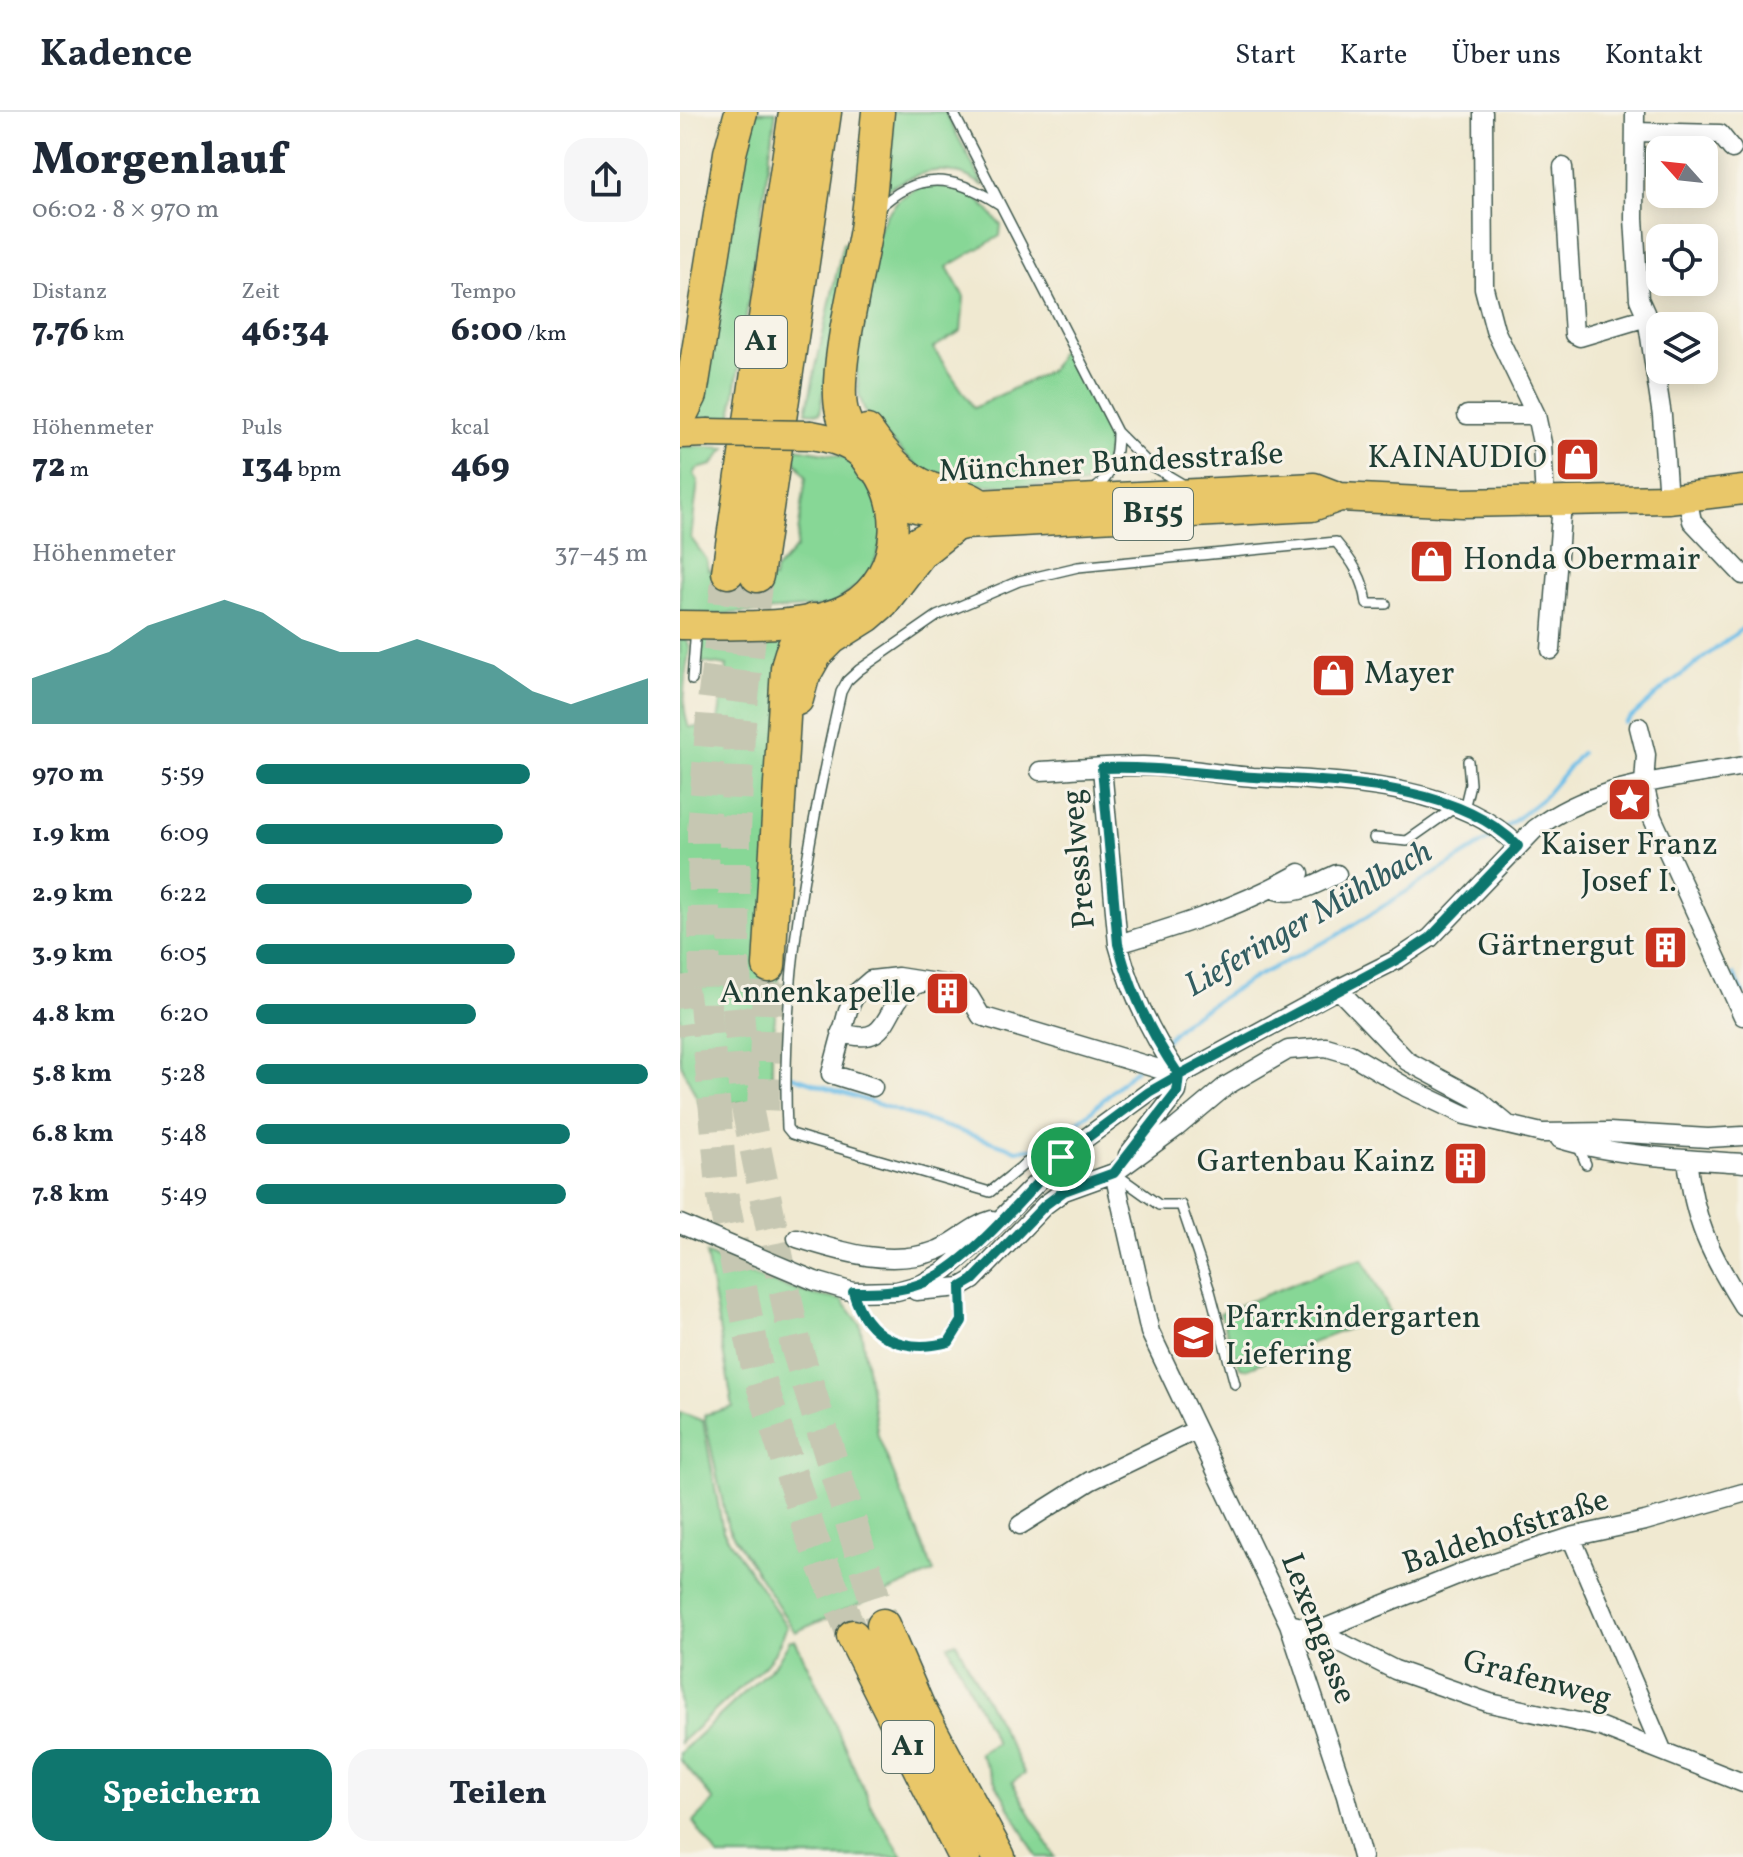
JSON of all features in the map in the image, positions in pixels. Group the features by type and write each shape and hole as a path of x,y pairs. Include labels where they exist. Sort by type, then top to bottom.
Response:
{"highway":[{"path":"680,373 687,353 709,209 741,112"},
{"name":"A1","path":"795,112 742,574 825,112"},
{"path":"878,112 850,377 852,398 860,418 882,453 900,471 932,489 967,496 978,504"},
{"path":"680,417 691,395 730,153"},
{"path":"866,230 843,357 840,394 841,410 848,428 880,480"},
{"path":"780,764 793,727 794,710 808,665 832,638 882,603 921,552 950,529"},
{"path":"769,966 787,668 791,649 813,620"},
{"name":"A1","path":"883,1625 918,1706 999,1857"},
{"name":"A1","path":"853,1636 964,1857"}],"main road":[{"name":"Münchner Bundesstraße","path":"694,434 811,435 847,445 861,454 880,480 906,505 920,509 1314,487 1340,497 1432,502 1677,498 1743,490"},
{"name":"Münchner Bundesstraße","path":"688,625 813,620 837,613 861,599 888,563 894,539 894,512 880,480"},
{"name":"Münchner Bundesstraße","path":"888,563 918,540 964,525 1312,507 1340,497"}],"street":[{"path":"1483,112 1484,288 1495,330 1536,415 1553,502 1551,650"},
{"path":"1635,112 1636,245 1639,299 1646,315"},
{"path":"1635,132 1720,134 1732,149"},
{"path":"1563,167 1574,334 1580,337 1646,317"},
{"path":"1657,384 1677,498 1692,521 1743,575"},
{"path":"1467,415 1536,415"},
{"path":"1639,727 1646,755 1644,784 1652,817 1743,1016"},
{"path":"1040,771 1144,766 1393,790 1460,808 1508,836"},
{"path":"897,1291 922,1284 946,1270 1061,1157 1149,1092 1398,959 1430,938 1508,836 1613,790 1743,766"},
{"name":"Presslweg","path":"1102,768 1118,944 1125,969 1160,1045 1179,1075"},
{"name":"Presslweg","path":"1118,944 1208,917 1273,889 1300,873"},
{"name":"Presslweg","path":"1273,889 1285,894 1296,892 1337,874"},
{"path":"873,1087 831,1074 841,1032 856,993 871,980 898,977 955,986 963,990 981,1016 1179,1075"},
{"path":"841,1032 856,1038 868,1038 878,1031 904,991 913,984 932,982"},
{"path":"1338,989 1407,1061 1476,1098 1507,1124"},
{"path":"680,1224 815,1281 853,1292 961,1287 973,1280 1045,1205 1064,1191 1114,1173 1250,1070 1288,1050 1309,1047 1326,1047 1350,1054 1406,1087 1483,1121 1507,1124 1578,1145 1743,1163"},
{"path":"1114,1173 1177,1092 1179,1075"},
{"path":"1542,1133 1609,1132 1708,1138 1743,1136"},
{"path":"1687,1159 1691,1191 1704,1239 1743,1306"},
{"name":"Lexengasse","path":"1114,1173 1150,1332 1289,1624 1346,1796 1362,1857"},
{"path":"797,1238 847,1254 909,1257 936,1251 986,1222 1003,1217"},
{"path":"1020,1525 1090,1481 1196,1430"},
{"name":"Baldehofstraße","path":"1318,1631 1467,1571 1571,1537 1645,1521 1743,1493"},
{"path":"1571,1537 1662,1750"},
{"path":"1289,1624 1318,1631"},
{"name":"Grafenweg","path":"1318,1631 1395,1670 1466,1696 1601,1727 1743,1783"}],"lane":[{"path":"953,112 1117,432 1150,465 1177,482 1202,491"},
{"path":"866,230 891,196 920,182 961,183 1002,206"},
{"path":"1075,498 1094,490 1110,472 1117,449 1117,432"},
{"path":"1061,1157 1026,1163 990,1192 792,1134 787,1128 789,1017 810,834 841,692 847,681 937,616 1019,581 1078,567 1336,542 1354,564 1365,588 1367,604 1386,604"},
{"path":"688,625 692,680"},
{"path":"1374,838 1407,841 1460,808 1470,784 1468,761"},
{"path":"1578,1145 1586,1164"},
{"path":"1114,1173 1159,1205 1181,1205 1210,1291 1235,1384"},
{"path":"853,1292 858,1311 870,1325 899,1345 934,1346 949,1342 962,1321 961,1287"}],"green space":[{"path":"747,112 776,112 731,420 697,424 693,416"},
{"path":"884,112 945,112 984,186 970,178 944,171 919,174 880,193"},
{"path":"939,185 968,192 1001,225 1000,236 947,267 964,297 961,331 933,348 974,408 1051,370 1062,349 1106,428 1109,442 1104,468 1085,484 955,485 929,478 868,419 859,395 856,362 877,235 886,215 899,199 918,187"},
{"path":"843,243 850,244 820,413 806,412"},
{"path":"680,446 726,448 712,465 697,469 694,474 698,481 691,538 707,560 708,570 774,579 775,571 796,548 806,477 791,447 847,457 879,491 884,534 871,574 832,606 680,617"},
{"path":"787,634 780,968 772,1046 772,1101 700,1105 680,1056 680,637 687,640 690,648 684,699 689,727 717,728 727,666 701,662 700,641 709,636"},
{"path":"706,1254 772,1283 842,1300 860,1324 878,1436 934,1572 795,1632 728,1528 704,1415 733,1407"},
{"path":"1363,1259 1390,1312 1246,1369 1240,1367 1220,1313 1340,1265"},
{"path":"680,1412 703,1421 723,1531 787,1627 765,1665 680,1743"},
{"path":"790,1640 795,1640 824,1699 870,1804 903,1857 718,1857 693,1822 714,1801 680,1760 680,1753 777,1662"},
{"path":"956,1642 1025,1774 1012,1782 1055,1857 1037,1857 979,1753 996,1743 948,1645"}],"waterway":[{"name":"Lieferinger Mühlbach","path":"1625,723 1665,687 1743,628"},
{"name":"Lieferinger Mühlbach","path":"1506,827 1542,799 1581,753"},
{"name":"Lieferinger Mühlbach","path":"1165,1041 1186,1020 1255,977 1336,936 1496,835"},
{"path":"1734,974 1743,993"},
{"name":"Lieferinger Mühlbach","path":"792,1076 1017,1150 1039,1148 1088,1114 1136,1069"}],"tunnel":[{"path":"728,572 703,831 705,1004 723,1198 758,1373 812,1538 853,1636"},
{"path":"757,576 739,732 735,833 734,960 745,1098 796,1346 883,1625"},
{"path":"763,1110 769,966"},
{"path":"680,976 689,1035"}],"place":[{"name":"KAINAUDIO","path":"1578,459"},
{"name":"Honda Obermair","path":"1432,561"},
{"name":"Mayer","path":"1333,675"},
{"name":"Kaiser Franz Josef I.","path":"1629,799"},
{"name":"Gärtnergut","path":"1666,947"},
{"name":"Annenkapelle","path":"947,994"},
{"name":"Gartenbau Kainz","path":"1466,1163"},
{"name":"Pfarrkindergarten Liefering","path":"1194,1337"}],"route":[{"path":"1061,1157 978,1242 946,1270 922,1284 897,1291 853,1292 858,1311 870,1325 899,1345 934,1346 949,1342 962,1321 961,1287 973,1280 1045,1205 1085,1181 1114,1173 1177,1092 1179,1075 1398,959 1430,938 1518,846 1497,827 1464,809 1393,790 1144,766 1102,768 1118,944 1125,969 1163,1053 1179,1075 1149,1092 1061,1157"}]}
